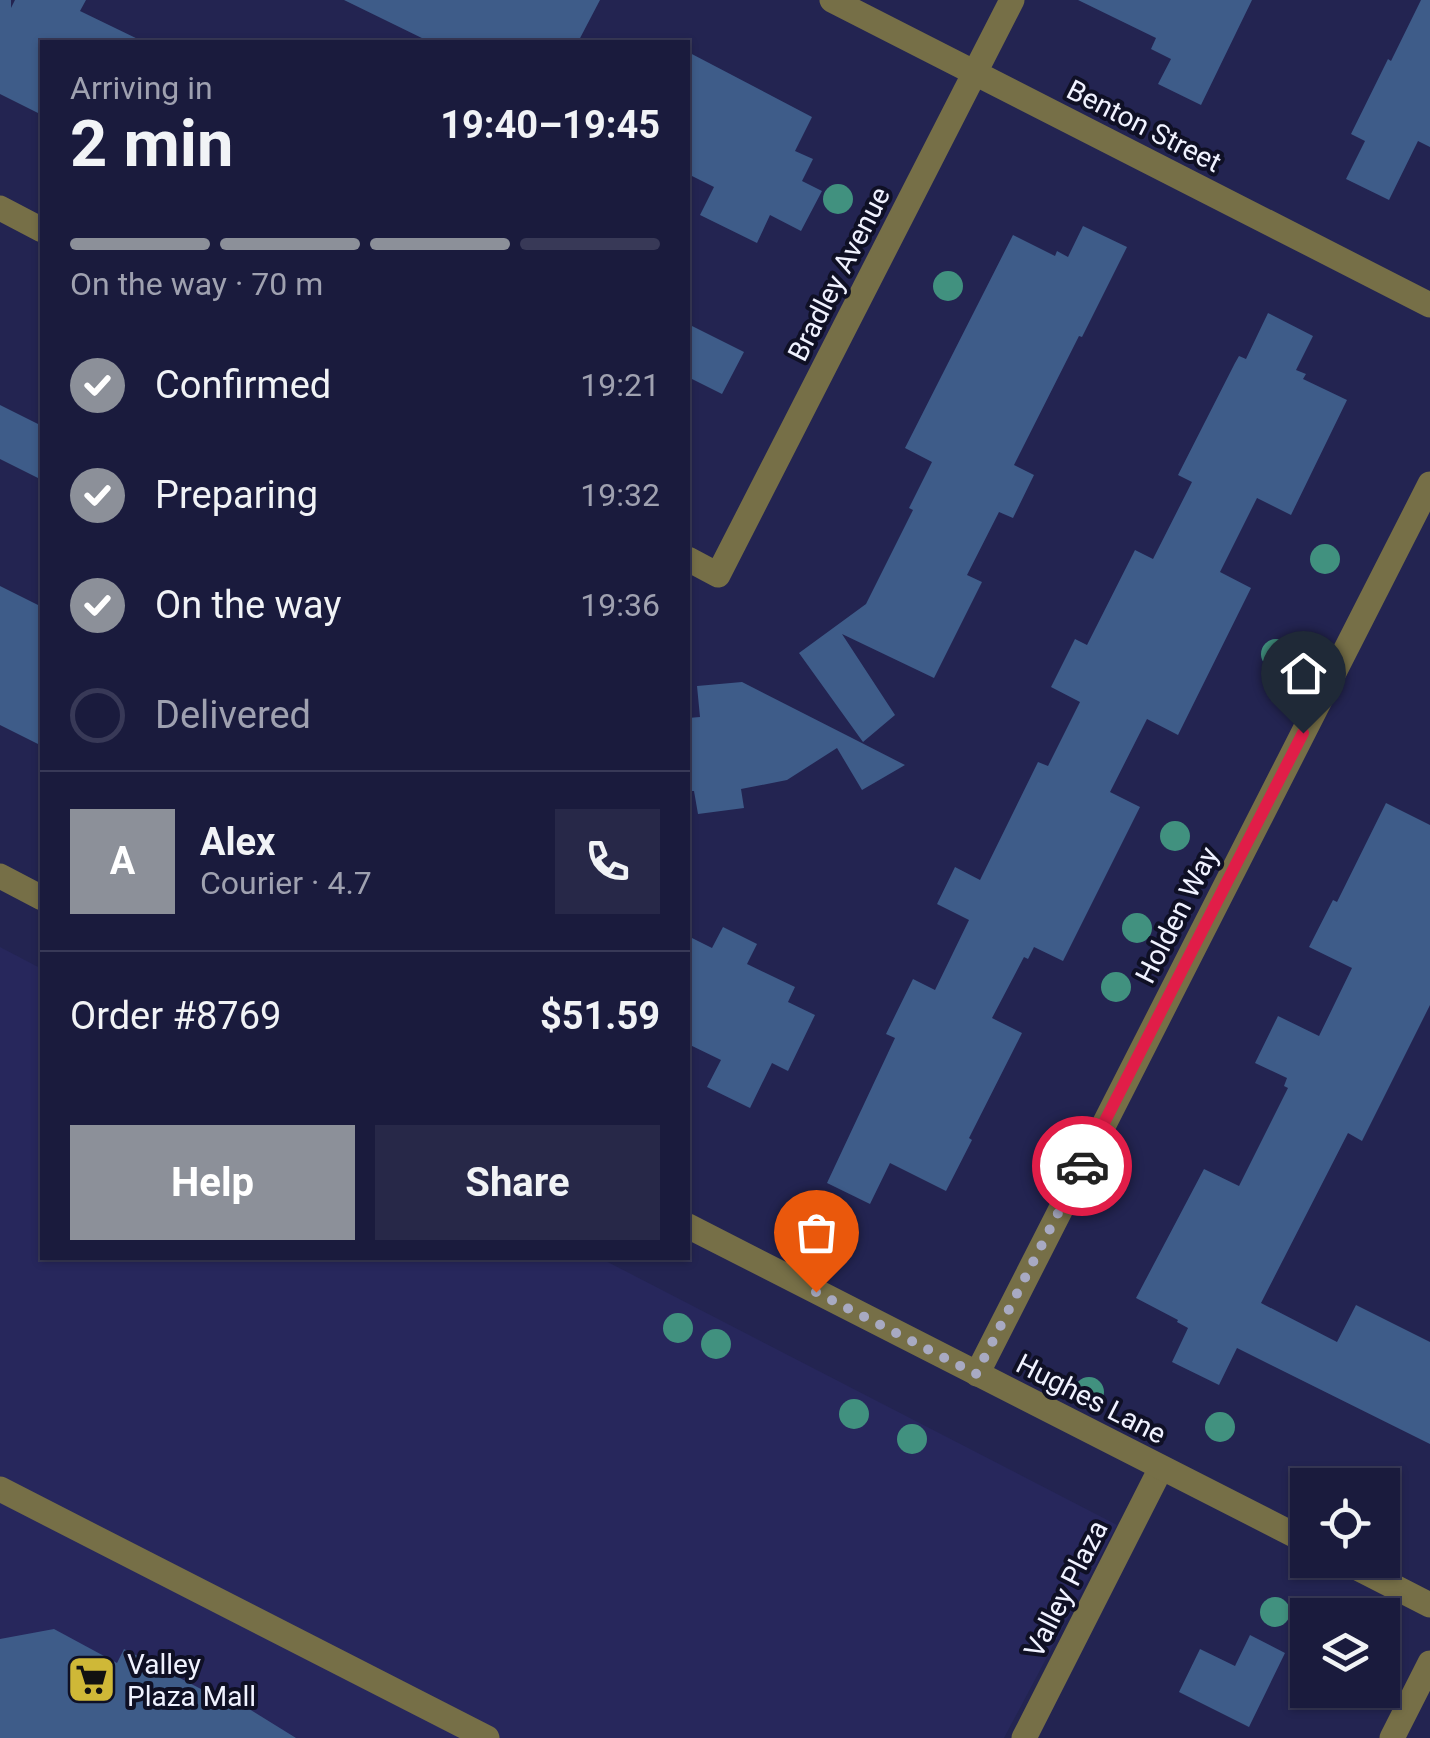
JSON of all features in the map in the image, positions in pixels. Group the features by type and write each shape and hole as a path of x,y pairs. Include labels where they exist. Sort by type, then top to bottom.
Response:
{"street":[{"name":"Benton Street","path":"832,0 1430,305"},
{"name":"Bradley Avenue","path":"690,560 718,575 1012,0"},
{"path":"0,208 40,229"},
{"name":"Holden Way","path":"976,1374 1430,484"},
{"path":"0,876 40,897"},
{"name":"Hughes Lane","path":"690,1227 1290,1533"},
{"name":"Valley Plaza","path":"1024,1738 1162,1468"},
{"path":"0,1488 488,1738"},
{"path":"1377,1578 1430,1605"},
{"path":"1392,1738 1430,1663"}],"shaded area":[{"path":"0,947 40,968 40,1260 604,1260 1117,1525 1004,1738 0,1738"}],"building":[{"path":"0,0 11,0 11,8 15,0 86,0 80,11 140,40 40,40 40,114 0,94"},
{"path":"344,0 600,0 579,40 426,40"},
{"path":"1078,0 1252,0 1201,105 1158,84 1171,59 1151,49 1156,38"},
{"path":"1421,0 1430,0 1430,147 1418,141 1389,200 1346,179 1365,141 1351,134"},
{"path":"690,53 812,117 795,151 813,159 802,181 822,191 801,231 770,215 757,243 700,215 714,187 690,175"},
{"path":"1083,226 1127,247 1014,465 1034,475 1013,518 999,512 967,575 982,582 934,678 842,634 895,715 863,742 799,653 866,604 913,510 909,508 932,462 905,448 1013,235 1055,256 1057,251 1068,257"},
{"path":"1268,313 1313,336 1296,370 1306,374 1303,379 1347,400 1291,515 1257,498 1220,572 1251,588 1178,735 1147,719 1110,792 1140,807 1063,961 1034,947 1028,959 1024,957 992,1018 1022,1033 946,1191 890,1163 870,1204 827,1183 895,1038 886,1034 913,979 935,990 969,920 937,904 955,867 980,880 1038,762 1048,766 1080,702 1051,687 1075,639 1087,645 1135,550 1153,559 1192,482 1178,475 1235,363 1239,356 1246,359"},
{"path":"690,325 744,352 722,394 690,378"},
{"path":"0,405 40,425 40,479 0,459"},
{"path":"0,586 40,606 40,745 0,725"},
{"path":"742,682 905,765 862,790 837,748 787,780 741,789 744,808 698,814 694,791 690,791 690,718 700,717 697,686"},
{"path":"1386,803 1430,825 1430,1005 1362,1141 1348,1133 1261,1303 1337,1342 1356,1305 1430,1342 1430,1444 1237,1348 1219,1385 1172,1362 1188,1328 1136,1298 1204,1169 1239,1186 1288,1088 1284,1086 1287,1078 1255,1063 1278,1016 1319,1036 1352,968 1309,947 1333,900 1337,902"},
{"path":"723,927 757,944 747,964 795,987 788,1002 815,1015 788,1071 772,1063 750,1108 707,1087 721,1060 690,1045 690,937 712,948"},
{"name":"Valley Plaza Mall","path":"54,1629 117,1663 124,1649 226,1702 230,1697 296,1738 0,1738 0,1639"},
{"path":"1250,1635 1285,1653 1249,1727 1179,1692 1200,1649 1235,1666"}],"way so far":[{"path":"816,1292 976,1374 1082,1166"}],"place":[{"name":"Valley Plaza Mall","path":"92,1680"}],"route":[{"path":"1082,1166 1303,733"}]}
